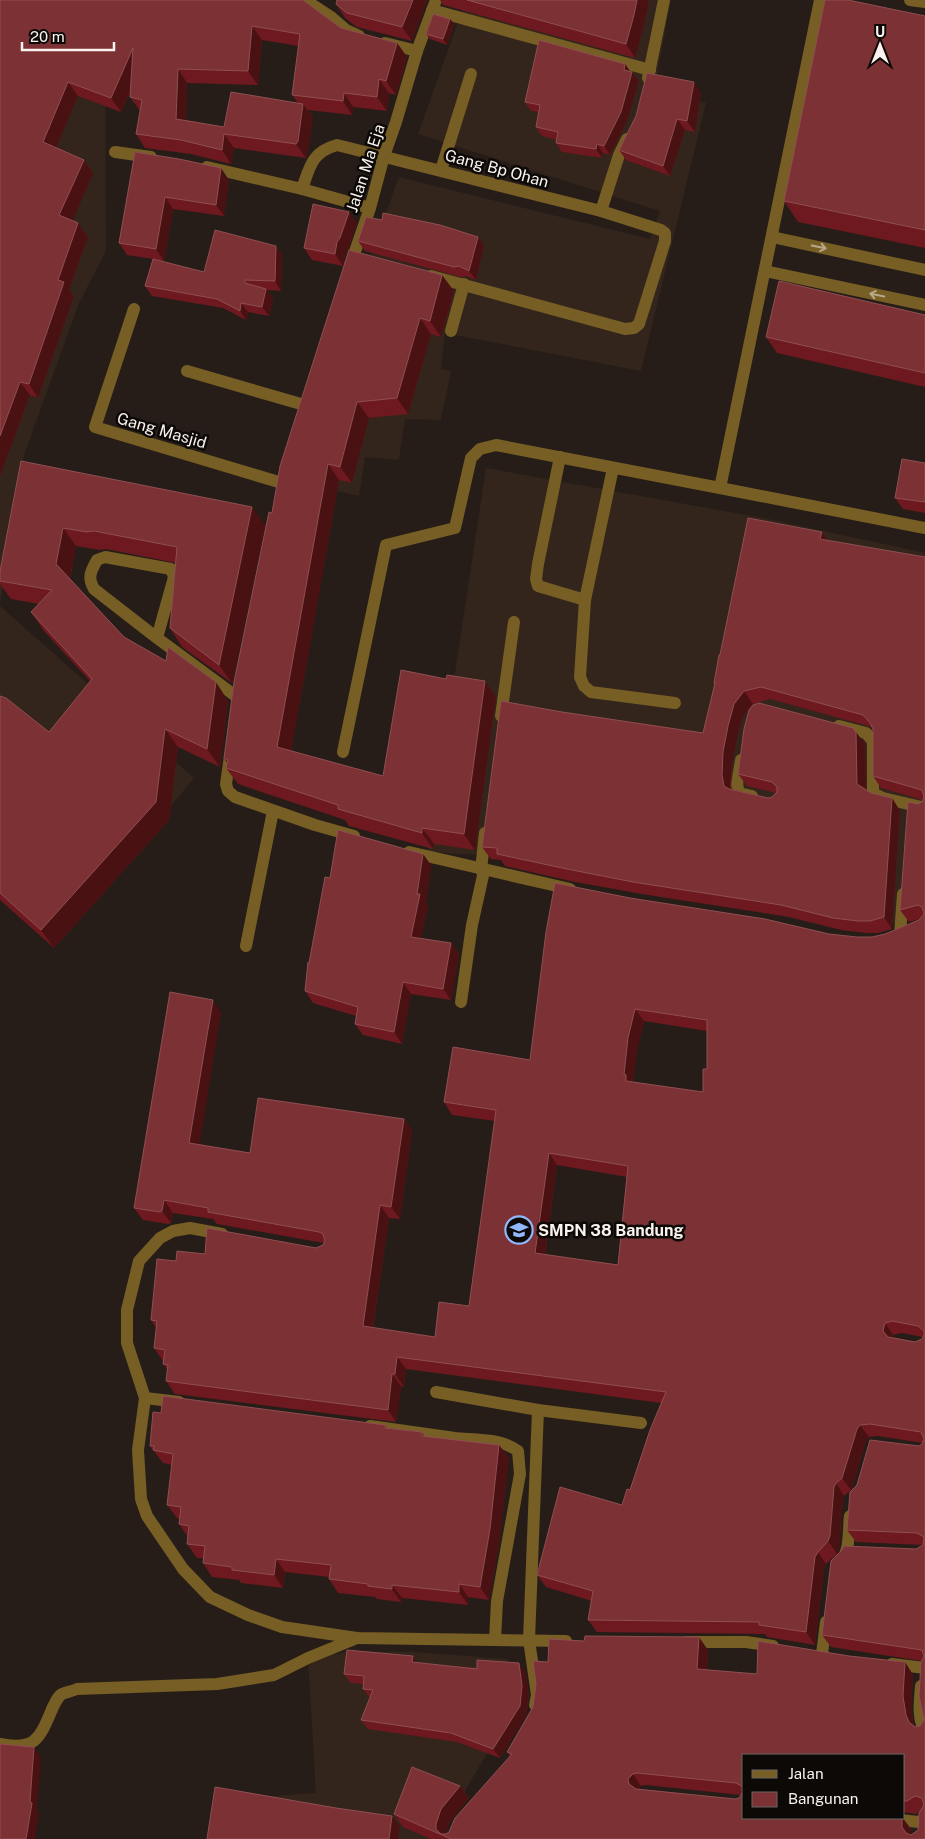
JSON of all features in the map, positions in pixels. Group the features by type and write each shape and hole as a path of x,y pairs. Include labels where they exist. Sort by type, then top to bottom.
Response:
{"street":[{"path":"305,0 353,34 416,52"},
{"path":"645,88 664,0"},
{"path":"720,488 820,0"},
{"path":"910,0 925,2"},
{"path":"434,5 650,70"},
{"name":"Jalan Ma Eja","path":"346,280 358,257 384,156 416,52 434,5"},
{"path":"441,170 471,74"},
{"path":"601,211 618,155 635,124"},
{"name":"Gang Bp Ohan","path":"302,189 311,162 325,148 337,144 601,211 661,230 665,233 665,241 639,324 634,328 625,329 464,284"},
{"path":"115,152 161,158"},
{"path":"199,164 370,208"},
{"path":"772,237 925,270"},
{"path":"765,271 925,305"},
{"path":"418,273 464,284 451,331"},
{"name":"Gang Masjid","path":"134,309 95,427 283,483"},
{"path":"187,371 307,406"},
{"path":"343,752 386,545 454,528 471,458 480,448 496,446 560,457 925,528"},
{"path":"560,457 536,579 538,586 585,600"},
{"path":"613,468 585,600 580,677 584,686 591,692 674,703"},
{"path":"157,638 174,577 171,570 105,557 97,560 89,576 90,583 94,589 157,638 237,697"},
{"path":"500,726 514,622"},
{"path":"830,724 866,733 874,741 874,793 909,809 925,808"},
{"path":"231,745 226,784 228,791 235,797 369,841"},
{"path":"744,747 737,784 739,793 764,799"},
{"path":"246,946 273,811"},
{"path":"461,1002 472,925 483,870 487,823"},
{"path":"397,849 578,891"},
{"path":"904,879 894,937 915,928"},
{"path":"238,1237 190,1228 173,1232 160,1238 140,1261 127,1310 127,1343 145,1398 138,1450 140,1499 147,1516 183,1569 210,1597 248,1615 282,1626 357,1638 578,1641"},
{"path":"436,1392 538,1410 641,1423"},
{"path":"145,1398 194,1404"},
{"path":"534,1718 537,1695 529,1640 538,1410"},
{"path":"360,1425 455,1438 488,1440 510,1444 518,1451 520,1474 497,1601 495,1640"},
{"path":"832,1570 852,1550 851,1500"},
{"path":"822,1654 828,1608"},
{"path":"0,1744 18,1747 36,1740 41,1734 57,1699 62,1694 77,1689 217,1684 274,1675 308,1658 357,1638"},
{"path":"677,1642 746,1642 784,1648"},
{"path":"877,1662 924,1668 920,1714 921,1725 925,1731"},
{"path":"888,1819 921,1823"}],"shaded area":[{"path":"0,0 105,0 106,251 79,303 24,455 0,603"},
{"path":"466,0 671,0 654,90 706,103 641,371 445,333 441,369 451,371 441,420 405,419 399,460 365,457 359,496 289,480 399,177 650,239 660,211 418,134"},
{"path":"486,468 768,519 925,553 925,915 889,924 480,855 428,852"},
{"path":"0,606 194,778 59,941 0,890"},
{"path":"347,1652 415,1652 507,1659 517,1674 504,1725 463,1794 440,1839 220,1839 227,1799 316,1793 308,1659"}],"building":[{"path":"0,0 303,0 341,28 397,43 386,81 379,79 377,97 344,93 343,101 292,95 300,34 252,26 248,71 178,69 176,119 224,127 231,92 303,104 296,144 224,134 222,150 181,140 136,134 142,100 130,97 133,48 111,98 68,82 43,142 84,160 59,215 78,223 58,280 64,282 29,384 20,382 0,436"},
{"path":"337,0 413,0 402,27 347,13 336,4"},
{"path":"467,0 637,0 626,44"},
{"path":"825,0 848,0 925,16 925,230 784,201"},
{"path":"433,14 450,19 443,39 426,34"},
{"path":"539,40 625,64 624,70 632,72 621,112 604,146 597,144 596,149 556,143 558,132 536,127 540,105 525,102"},
{"path":"647,73 694,82 687,121 677,119 663,166 619,150 636,116"},
{"path":"135,152 221,168 216,205 165,197 156,249 119,243"},
{"path":"313,204 349,212 337,242 335,254 304,248"},
{"path":"383,213 440,225 478,237 469,271 459,266 454,267 358,241 366,217 382,220"},
{"path":"215,230 276,246 275,281 245,280 245,283 266,289 262,307 241,303 240,311 217,299 145,286 153,259 204,272"},
{"path":"349,250 442,275 430,321 420,318 397,398 357,402 340,467 328,464 277,747 383,776 401,670 446,679 447,675 485,681 464,834 422,828 422,833 338,809 338,805 226,768 228,760 224,758 234,682 269,512 272,513 280,466"},
{"path":"779,281 925,315 925,373 766,337"},
{"path":"902,459 925,463 925,502 895,498"},
{"path":"21,461 252,507 219,665 170,628 177,547 94,531 87,532 63,528 56,564 124,637 166,661 168,647 216,682 207,749 165,729 156,802 41,930 0,893 0,696 6,698 49,732 92,679 31,612 52,590 0,581 0,571"},
{"path":"748,518 822,532 820,539 925,557 925,1839 451,1839 394,1814 412,1767 460,1786 441,1809 436,1824 436,1829 441,1834 446,1834 449,1832 455,1818 512,1754 507,1752 533,1707 536,1684 533,1661 548,1662 549,1639 584,1641 585,1636 699,1637 697,1669 757,1674 758,1641 849,1656 905,1662 903,1696 906,1715 909,1722 915,1727 920,1726 924,1720 919,1696 921,1662 924,1656 922,1650 822,1635 831,1561 844,1546 916,1549 923,1545 924,1537 917,1533 847,1530 850,1492 857,1485 870,1440 919,1446 924,1439 921,1432 870,1424 860,1425 857,1429 842,1478 834,1487 830,1536 815,1557 806,1632 759,1625 759,1622 588,1620 593,1591 537,1575 560,1487 622,1505 627,1489 630,1490 650,1430 666,1392 397,1357 395,1374 392,1374 388,1410 166,1381 168,1365 163,1364 165,1350 154,1348 157,1321 151,1320 157,1259 176,1261 177,1251 205,1254 207,1228 316,1248 323,1245 325,1241 323,1234 319,1232 208,1212 208,1208 164,1200 162,1211 160,1212 134,1208 170,992 213,1000 189,1143 250,1153 258,1098 404,1119 391,1207 380,1205 363,1326 435,1337 439,1302 469,1306 496,1110 444,1102 453,1047 530,1060 546,932 555,883 630,898 765,919 829,934 857,937 872,937 885,934 919,920 924,914 922,907 918,905 900,910 908,802 918,804 922,802 924,797 922,790 873,776 873,729 863,715 761,687 744,691 734,704 723,752 722,775 724,786 729,789 768,798 777,792 777,787 772,782 738,774 744,729 749,710 753,705 759,703 853,728 856,732 857,784 871,793 892,798 884,917 870,921 833,918 781,905 633,882 567,869 497,854 497,848 482,847 501,701 703,733 715,683 719,655","holes":["635,1009 707,1020 707,1069 703,1069 703,1092 626,1081 626,1075 624,1074 628,1038","549,1153 628,1166 618,1265 535,1253","892,1321 918,1326 924,1331 922,1339 915,1342 888,1337 883,1331 885,1323"]},
{"path":"338,830 423,854 417,894 420,894 411,937 451,943 443,989 403,982 394,1032 355,1024 358,1007 305,991 308,962 325,877 330,878"},
{"path":"163,1396 385,1425 385,1428 422,1432 422,1436 499,1445 490,1529 480,1587 459,1584 459,1592 392,1585 392,1589 368,1586 368,1584 329,1579 331,1565 276,1559 274,1575 232,1570 232,1567 203,1563 205,1546 187,1544 189,1526 179,1524 181,1507 167,1505 173,1454 153,1450 154,1446 150,1446 153,1412 161,1413"},
{"path":"347,1650 413,1656 412,1662 477,1669 477,1660 519,1663 522,1686 520,1706 493,1749 451,1733 361,1720 373,1690 363,1689 364,1676 344,1674"},
{"path":"0,1744 34,1747 30,1802 32,1803 26,1839 0,1839"},
{"path":"215,1787 392,1816 389,1839 207,1839"}],"place":[{"name":"SMPN 38 Bandung","path":"519,1230"}]}
